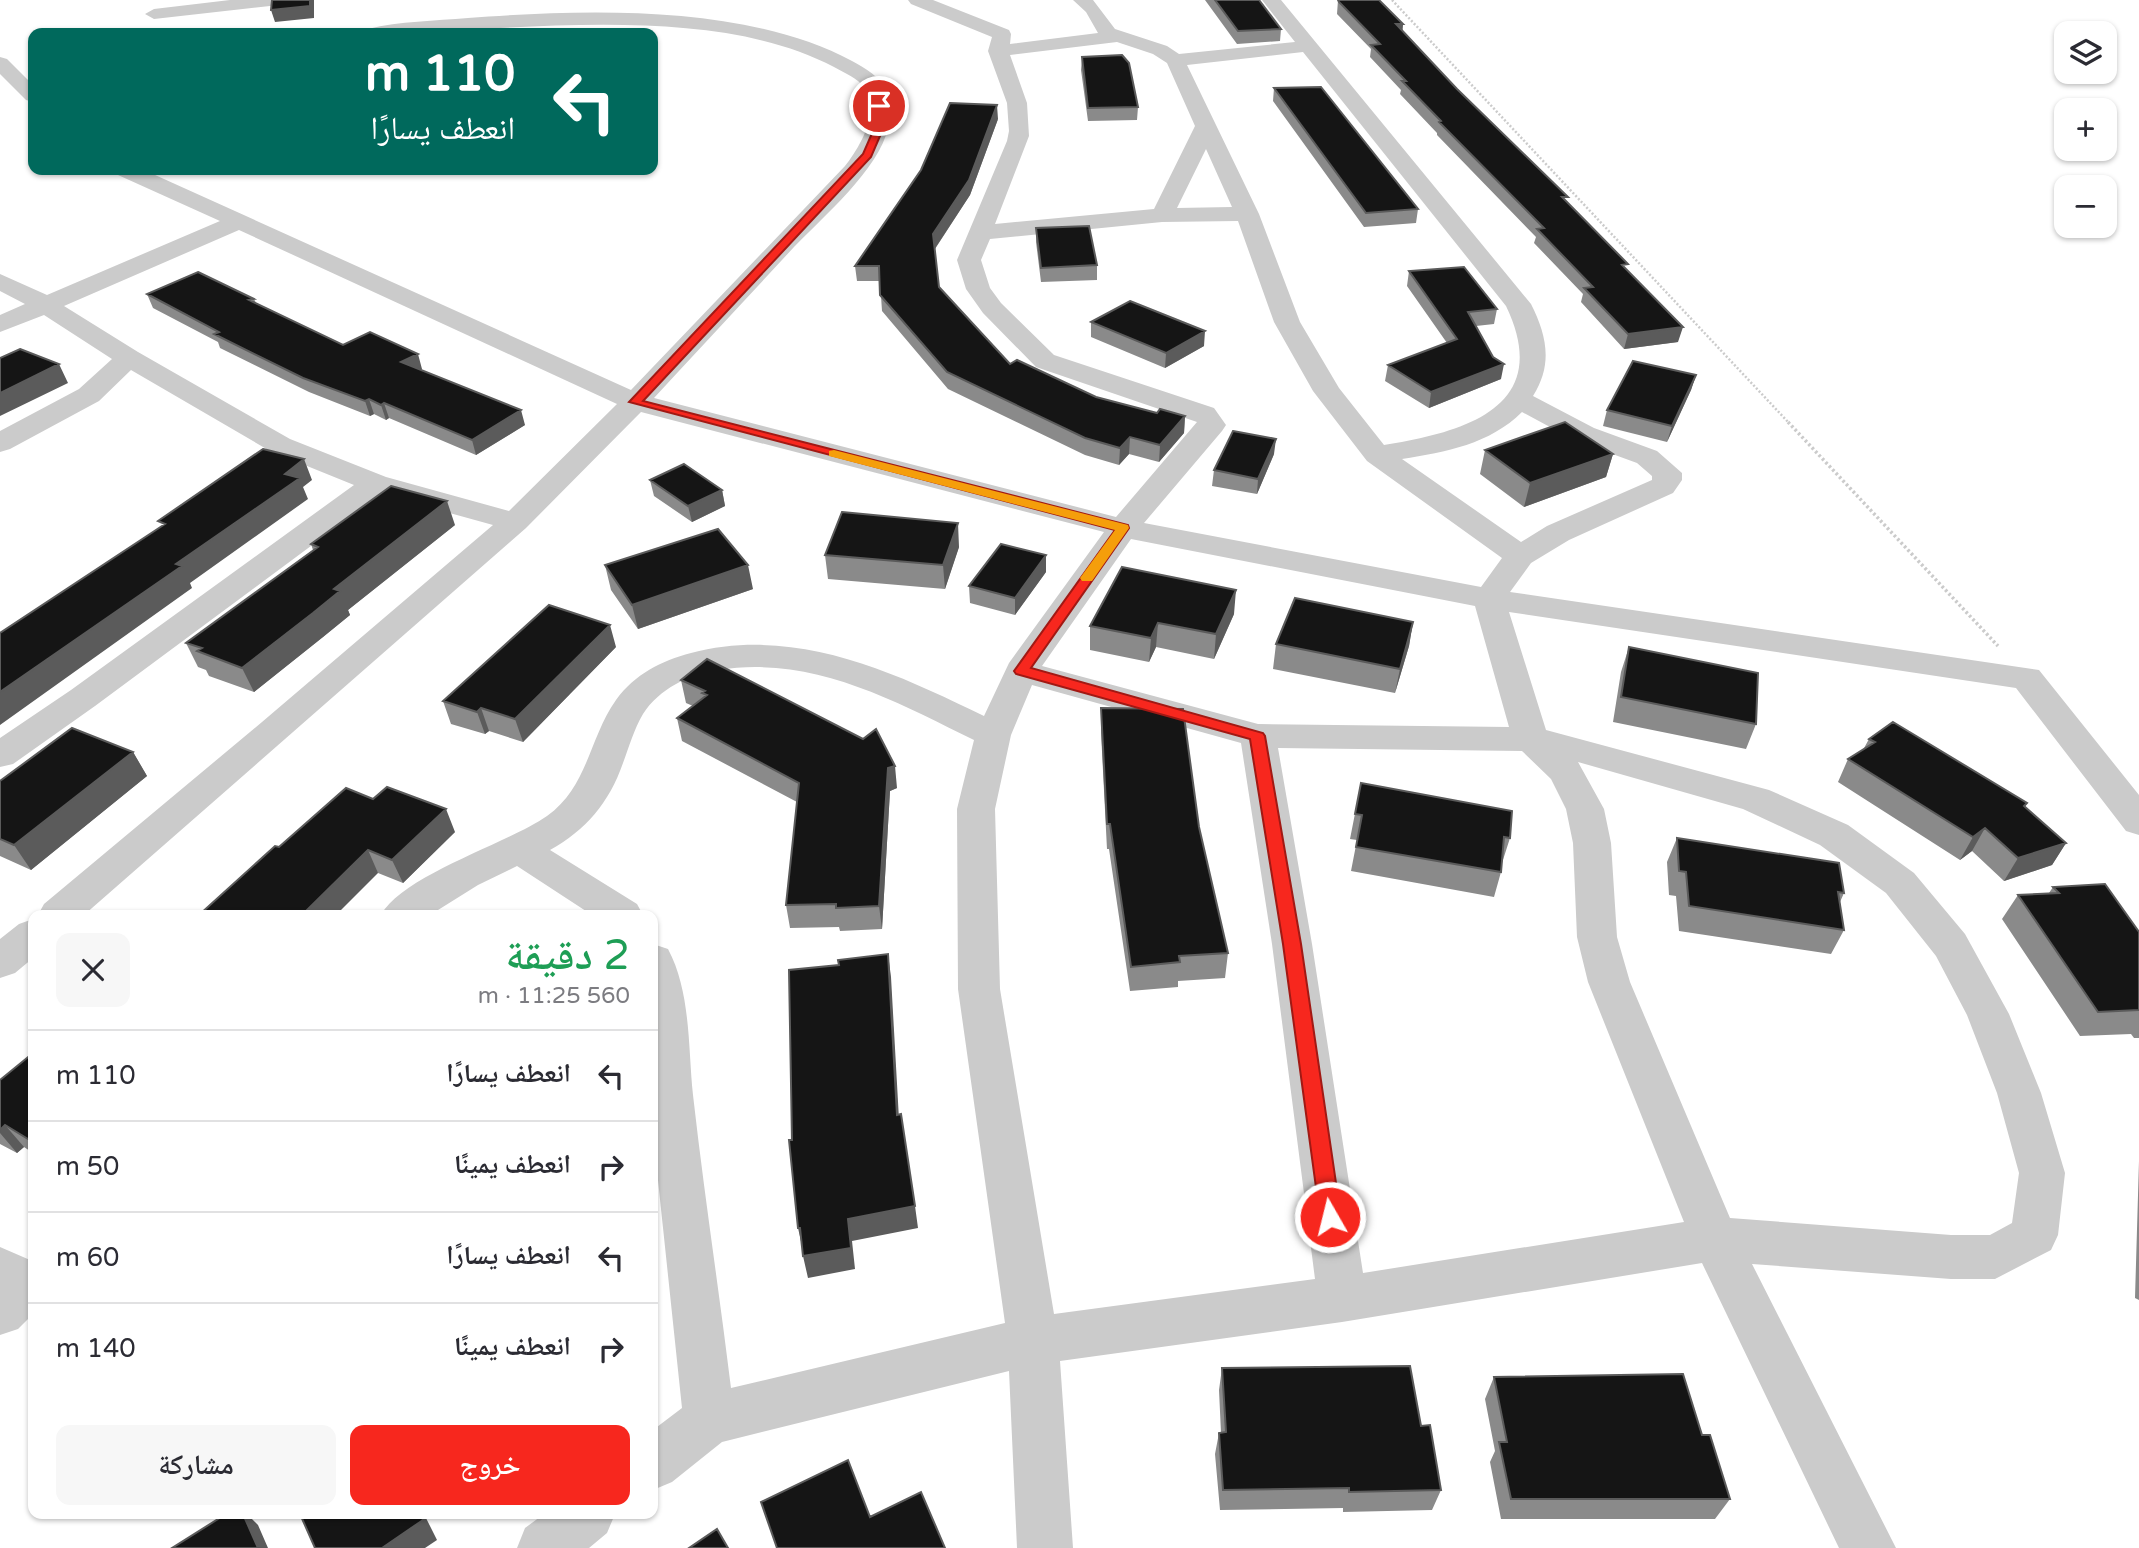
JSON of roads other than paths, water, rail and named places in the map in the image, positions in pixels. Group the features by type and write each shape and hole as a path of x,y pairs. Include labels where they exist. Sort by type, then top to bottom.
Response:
{"street":[{"path":"145,28 158,7 276,0"},
{"path":"251,25 276,0"},
{"path":"917,0 1002,34 998,51 1020,122 1018,141 969,260 978,289 1015,334 1045,361 1204,414 1212,425 1207,434 1123,528 1021,671 993,735 975,809 979,989 1033,1341 1045,1548"},
{"path":"1082,0 1099,14 1103,28 1116,37 1160,50 1175,60 1247,214 1287,322 1327,391 1377,455 1520,556"},
{"path":"1271,0 1518,304 1535,345 1532,371 1520,399 1499,422 1451,441 1377,455"},
{"path":"64,910 515,522 635,402 867,155 881,122 877,91 851,65 789,33 734,20 679,14 515,18 422,28"},
{"path":"998,51 1116,37"},
{"path":"1175,60 1309,46"},
{"path":"0,63 21,86"},
{"path":"1161,215 1206,126"},
{"path":"137,175 635,402 1123,528 1489,599 2027,678 2139,821"},
{"path":"978,233 1161,215 1247,214"},
{"path":"0,324 43,303 238,222"},
{"path":"0,281 43,303 129,358 280,445 376,483 515,522"},
{"path":"0,443 89,395 129,358"},
{"path":"1489,599 1520,556 1558,533 1662,487 1667,480 1667,474 1656,462 1584,434 1520,399"},
{"path":"0,755 83,698 376,483"},
{"path":"1489,599 1531,740 1566,772 1585,809 1592,843 1597,937 1609,982 1715,1239 1868,1548"},
{"path":"409,910 472,871 520,850 576,813 595,789 621,717 640,693 666,675 695,663 724,656 765,652 824,662 886,683 993,735"},
{"path":"658,1459 709,1419 1033,1341 1342,1299 1715,1239 1951,1257 1994,1257 2034,1235 2042,1173 2019,1093 1988,1014 1951,945 1900,883 1834,835 1756,799 1595,754 1531,740 1258,736 1021,671"},
{"path":"1258,736 1292,944 1342,1299"},
{"path":"520,850 615,910"},
{"path":"0,962 28,939"},
{"path":"658,983 665,1015 671,1095 709,1419"},
{"path":"545,1548 582,1519"}]}
